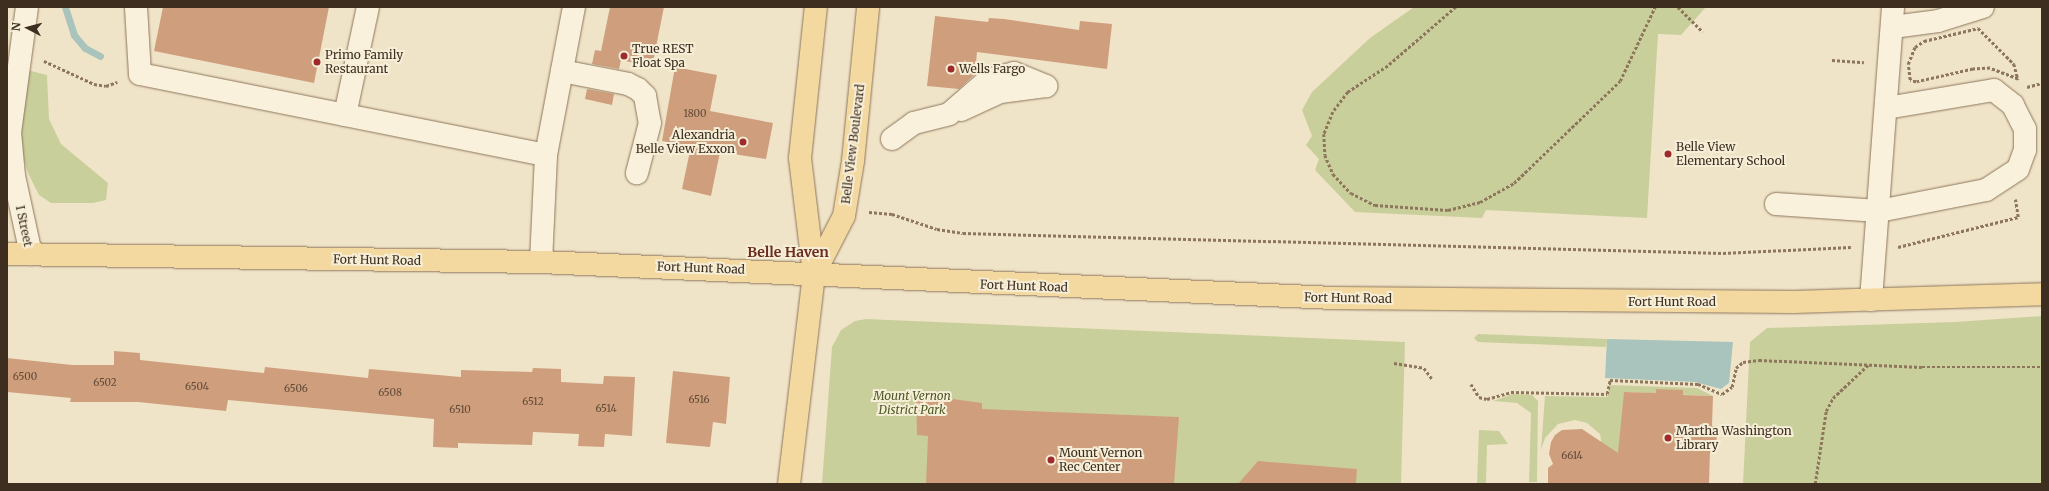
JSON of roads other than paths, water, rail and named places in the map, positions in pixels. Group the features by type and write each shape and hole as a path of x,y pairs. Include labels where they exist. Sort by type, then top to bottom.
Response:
{"main road":[{"name":"Belle View Boulevard","path":"789,484 814,274 800,158 816,7"},
{"name":"Belle View Boulevard","path":"814,274 845,210 853,161 868,7"},
{"name":"Fort Hunt Road","path":"7,254 541,262 1333,298 1623,302 1871,300 2042,294"}],"street":[{"name":"I Street","path":"27,7 14,58 10,132 14,176 31,254"},
{"path":"136,7 140,74 546,155"},
{"path":"345,115 368,7"},
{"path":"541,262 546,155 574,7"},
{"path":"1871,300 1893,17 1938,21 1983,7"},
{"path":"562,71 628,84 638,88 645,96 650,123 637,173"},
{"path":"892,139 914,123 949,114 988,80 1014,73 1047,86"},
{"path":"1776,204 1879,211 1986,190 2018,169 2025,150 2025,129 2013,105 1994,90 1887,108"}],"water":[{"path":"1607,339 1733,342 1729,383 1721,389 1695,382 1605,378"}],"waterway":[{"path":"65,7 74,35 85,48 100,56"}],"place":[{"name":"True REST Float Spa","path":"624,56"},
{"name":"Primo Family Restaurant","path":"317,62"},
{"name":"Wells Fargo","path":"951,69"},
{"name":"Alexandria Belle View Exxon","path":"743,142"},
{"name":"Belle View Elementary School","path":"1668,154"},
{"name":"Martha Washington Library","path":"1668,438"},
{"name":"Mount Vernon Rec Center","path":"1051,460"}],"district":[{"name":"Belle Haven","path":"788,252"}],"park label":[{"name":"Mount Vernon District Park","path":"912,403"}]}
